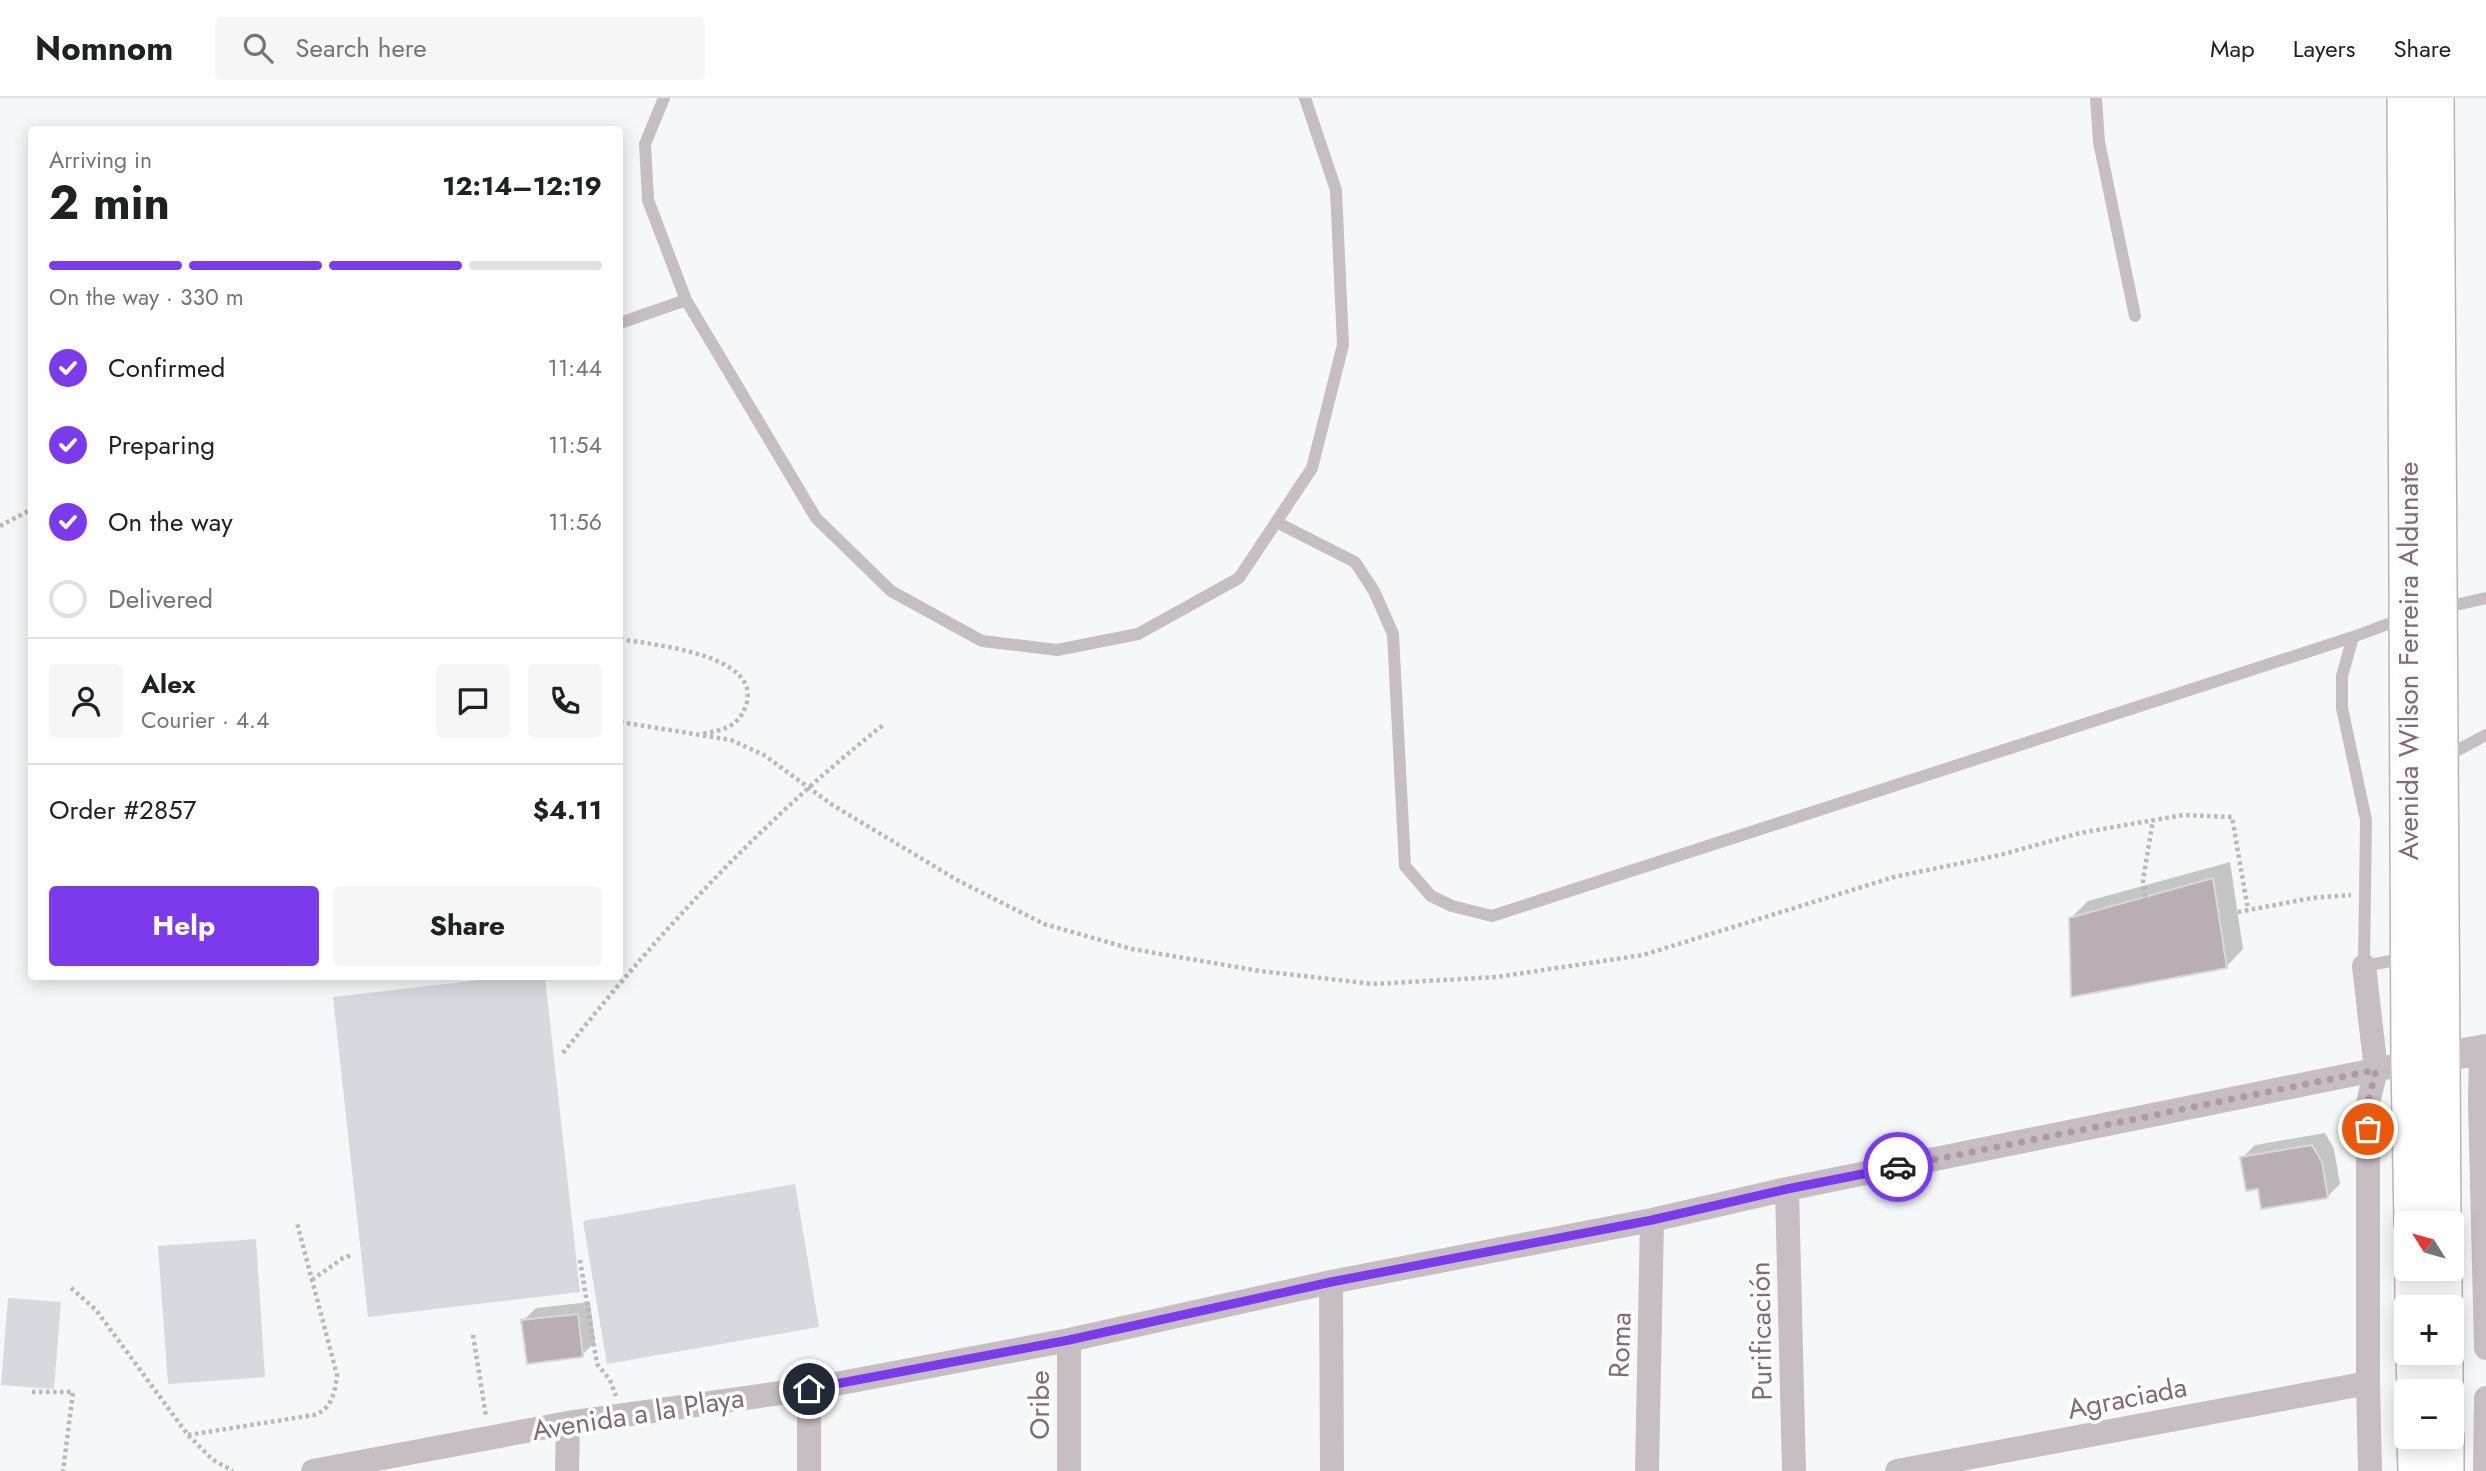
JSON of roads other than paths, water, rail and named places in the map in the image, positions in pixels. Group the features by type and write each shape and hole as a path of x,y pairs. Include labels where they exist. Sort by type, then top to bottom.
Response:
{"main road":[{"name":"Avenida Wilson Ferreira Aldunate","path":"2405,98 2423,613 2438,761 2408,1064 2440,1211"},
{"name":"Avenida Wilson Ferreira Aldunate","path":"2412,1211 2408,1064 2410,957 2423,613 2436,98"},
{"path":"2415,1449 2416,1471"},
{"path":"2446,1449 2446,1471"}],"street":[{"path":"2364,966 2408,1064"},
{"path":"2483,1050 2480,1101 2486,1348"},
{"name":"Avenida a la Playa","path":"313,1471 568,1423 809,1389 1069,1340 1331,1282 1652,1220 1787,1189 2483,1050"},
{"name":"Avenida Wilson Ferreira Aldunate","path":"2370,1471 2368,1103 2408,1064"},
{"name":"Purificación","path":"1787,1189 1794,1471"},
{"name":"Roma","path":"1647,1471 1652,1220"},
{"path":"1331,1282 1332,1471"},
{"name":"Oribe","path":"1069,1340 1069,1471"},
{"name":"Agraciada","path":"1898,1471 2368,1383"},
{"path":"809,1389 809,1471"},
{"path":"2485,1471 2486,1398"},
{"path":"567,1471 568,1423"}],"lane":[{"path":"664,98 645,144 648,200 686,300 816,518 891,591 982,641 1057,650 1138,634 1239,578 1312,468 1343,345 1336,190 1305,98"},
{"path":"2096,98 2099,142 2135,316"},
{"path":"623,322 686,300"},
{"path":"1276,522 1355,562 1374,591 1392,634 1405,866 1431,896 1452,906 1492,916 2423,613 2486,597"},
{"path":"2353,636 2342,676 2342,708 2366,820 2364,966 2410,957"},
{"path":"2438,761 2486,735"}]}
